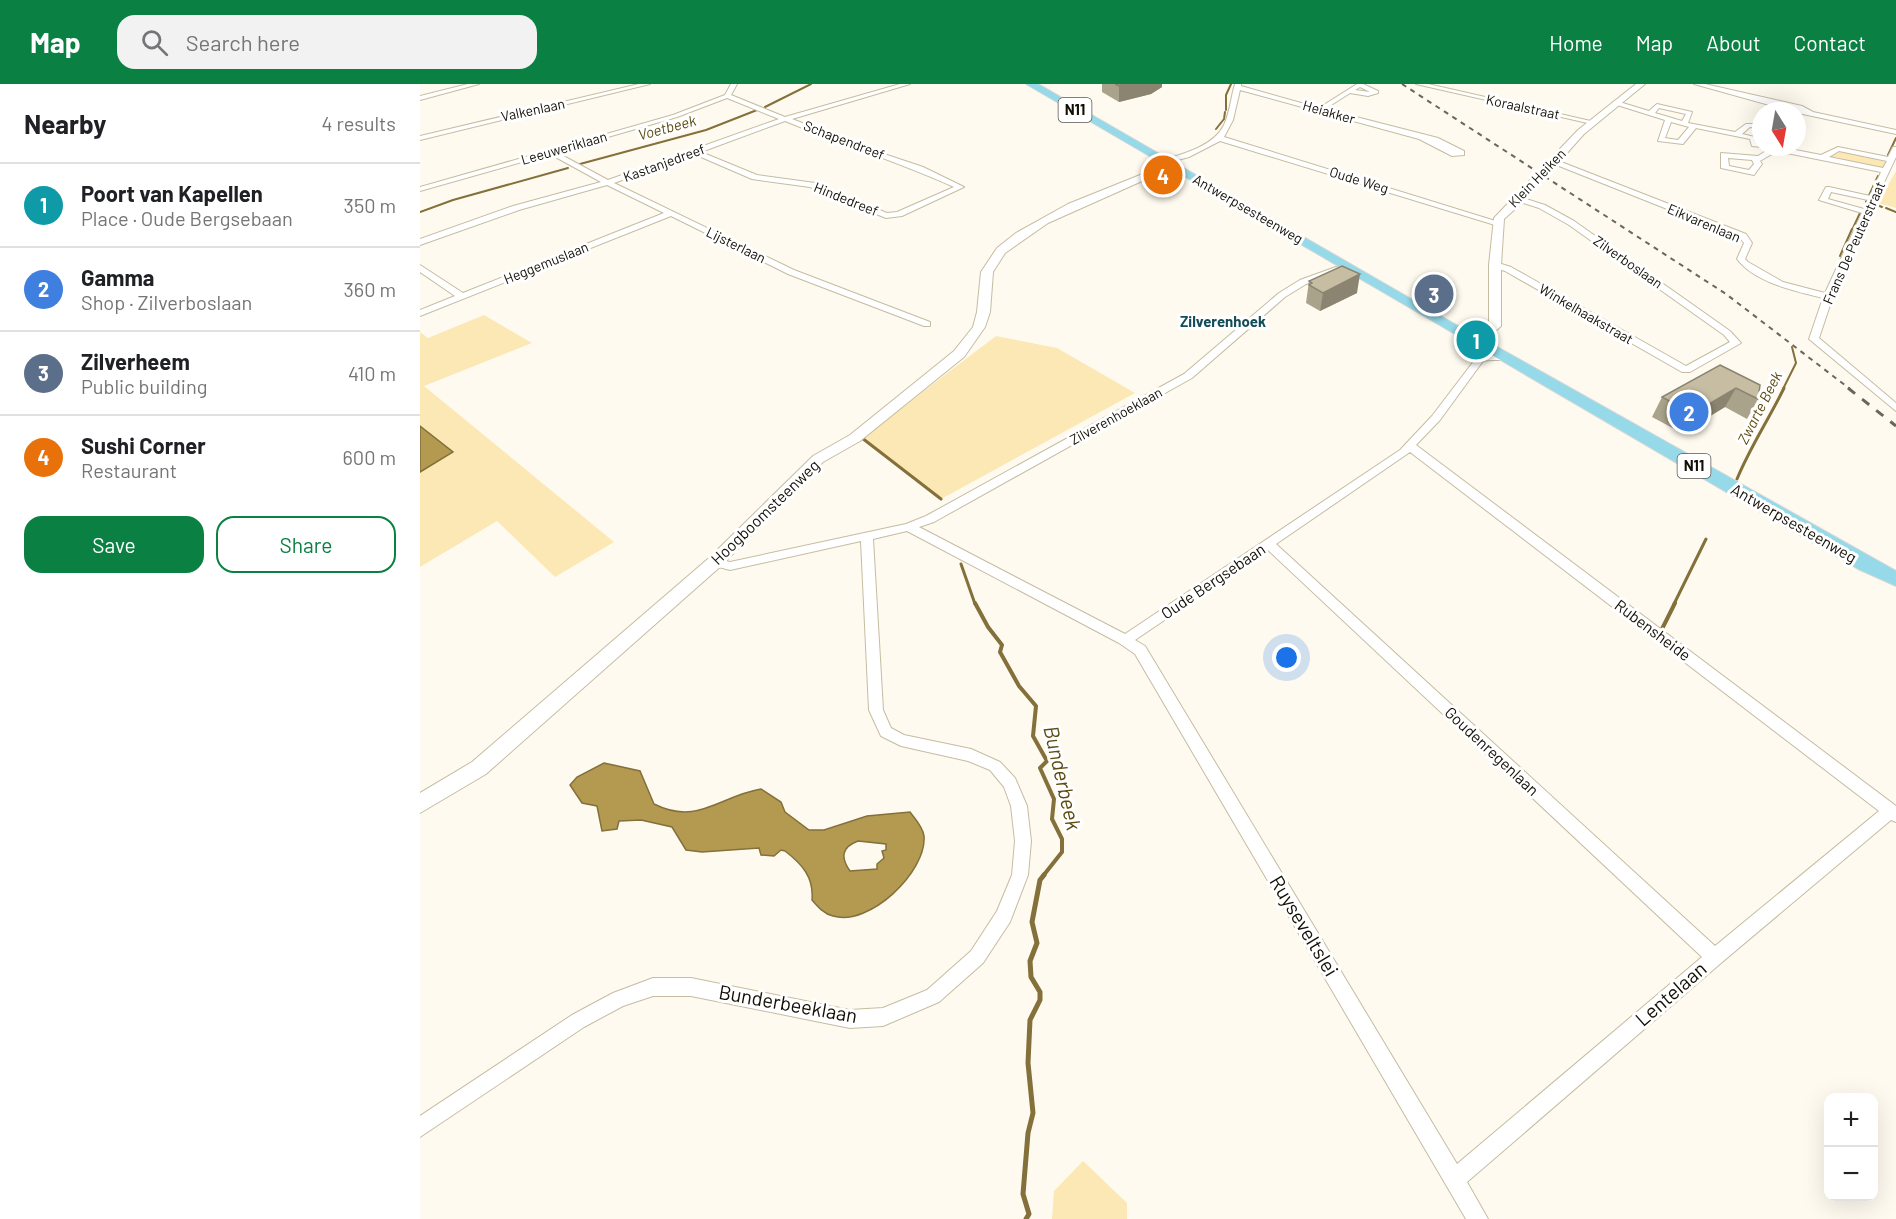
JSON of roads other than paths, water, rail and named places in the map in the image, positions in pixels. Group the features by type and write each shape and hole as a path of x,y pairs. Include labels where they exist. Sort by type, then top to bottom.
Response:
{"main road":[{"name":"Antwerpsesteenweg","path":"1031,84 1465,334 1462,337 1464,342 1505,357 1892,579"}],"street":[{"path":"439,84 450,90"},
{"path":"420,98 476,84"},
{"name":"Valkenlaan","path":"420,138 647,84"},
{"path":"728,96 734,84"},
{"name":"Kastanjedreef","path":"420,242 516,208 609,182 788,118 907,84"},
{"name":"Koraalstraat","path":"1419,84 1592,122"},
{"name":"Klein Heiken","path":"1482,347 1495,326 1498,223 1504,212 1520,199 1592,122 1641,84"},
{"path":"1697,84 1896,132"},
{"path":"1169,164 1219,138 1228,123 1237,86"},
{"name":"Heiakker","path":"1237,86 1421,138"},
{"path":"1321,109 1349,91"},
{"name":"Schapendreef","path":"728,96 866,151 911,165 960,186"},
{"name":"Leeuweriklaan","path":"420,189 675,116 728,96"},
{"path":"1616,103 1668,120 1740,136 1745,142 1752,142"},
{"path":"1650,114 1657,106 1690,113 1684,124"},
{"path":"1668,120 1662,139 1680,142 1694,126"},
{"path":"1740,136 1748,125 1752,125"},
{"name":"Oude Weg","path":"1219,138 1498,223"},
{"path":"1822,158 1838,149 1891,160"},
{"name":"Frans De Peuterstraat","path":"1896,149 1829,297 1814,339 1820,347 1896,408"},
{"name":"Lijsterlaan","path":"550,152 791,272 927,324"},
{"name":"Hindedreef","path":"695,152 755,177 812,185 886,216 899,214 960,186"},
{"path":"1759,158 1724,154 1725,168 1751,173 1758,164 1755,161 1762,156"},
{"path":"1806,155 1885,171"},
{"name":"Eikvarenlaan","path":"1553,162 1743,236 1748,243 1741,259 1745,264 1780,284 1829,297"},
{"name":"Hoogboomsteenweg","path":"420,804 479,768 715,562 818,459 855,438 964,349 973,339 983,321 987,269 994,256 1061,211 1169,164"},
{"path":"1866,212 1823,200 1829,189 1873,199"},
{"name":"Zilverboslaan","path":"1520,199 1542,205 1558,214 1631,263 1736,343 1686,370 1676,365"},
{"name":"Heggemuslaan","path":"420,312 672,213"},
{"name":"Winkelhaakstraat","path":"1495,265 1508,269 1676,365"},
{"name":"Zilverenhoeklaan","path":"867,536 908,527 930,519 1179,381 1212,357 1282,295 1303,282 1347,266"},
{"path":"420,268 461,296"},
{"name":"Oude Bergsebaan","path":"1124,639 1269,544 1410,446 1436,418 1482,347"},
{"name":"Rubensheide","path":"1410,446 1894,813"},
{"path":"908,527 1124,639"},
{"path":"715,562 730,566 867,536"},
{"name":"Bunderbeeklaan","path":"420,1127 578,1021 619,999 653,987 691,987 850,1019 883,1017 933,996 976,957 1004,916 1020,875 1023,841 1019,806 1010,783 995,766 971,754 901,740 886,732 876,710 867,536"},
{"name":"Goudenregenlaan","path":"1269,544 1715,957"},
{"name":"Ruyseveltslei","path":"1124,639 1140,650 1478,1219"},
{"name":"Lentelaan","path":"1454,1180 1715,957 1894,813"}],"waterway":[{"name":"Voetbeek","path":"765,107 811,84"},
{"path":"1226,110 1226,95 1231,84"},
{"name":"Voetbeek","path":"580,164 706,130 757,110"},
{"path":"1216,129 1224,119 1225,112"},
{"name":"Zwarte Beek","path":"1888,155 1896,138"},
{"name":"Voetbeek","path":"420,212 453,200 568,168"},
{"name":"Zwarte Beek","path":"1866,202 1878,176"},
{"path":"1877,205 1882,207"},
{"path":"1886,208 1896,212"},
{"name":"Zwarte Beek","path":"1853,228 1860,213"},
{"name":"Zwarte Beek","path":"1840,256 1852,229"},
{"name":"Zwarte Beek","path":"1783,389 1796,363 1792,347"},
{"name":"Zwarte Beek","path":"1737,479 1784,388"},
{"name":"Bunderbeek","path":"862,438 941,499"},
{"name":"Zwarte Beek","path":"1674,604 1706,539"},
{"name":"Bunderbeek","path":"961,564 975,604"},
{"name":"Bunderbeek","path":"975,603 988,627 1002,645 1000,652 1019,686 1036,706 1033,736 1047,761 1040,768 1054,799 1052,819 1062,839 1062,852 1043,876"},
{"name":"Zwarte Beek","path":"1661,631 1675,603"},
{"name":"Bunderbeek","path":"1026,1219 1029,1214 1023,1194 1028,1133 1033,1113 1028,1063 1030,1020 1040,1000 1040,992 1031,977 1030,961 1037,943 1032,922 1040,880 1044,875"}],"railway":[{"path":"1402,84 1726,294 1850,389"},
{"path":"1848,388 1896,426"}],"place":[{"name":"Sushi Corner","path":"1163,175"},
{"name":"Zilverheem","path":"1434,294"},
{"name":"Poort van Kapellen","path":"1476,340"},
{"name":"Gamma","path":"1689,412"}],"district":[{"name":"Zilverenhoek","path":"1223,322"}]}
